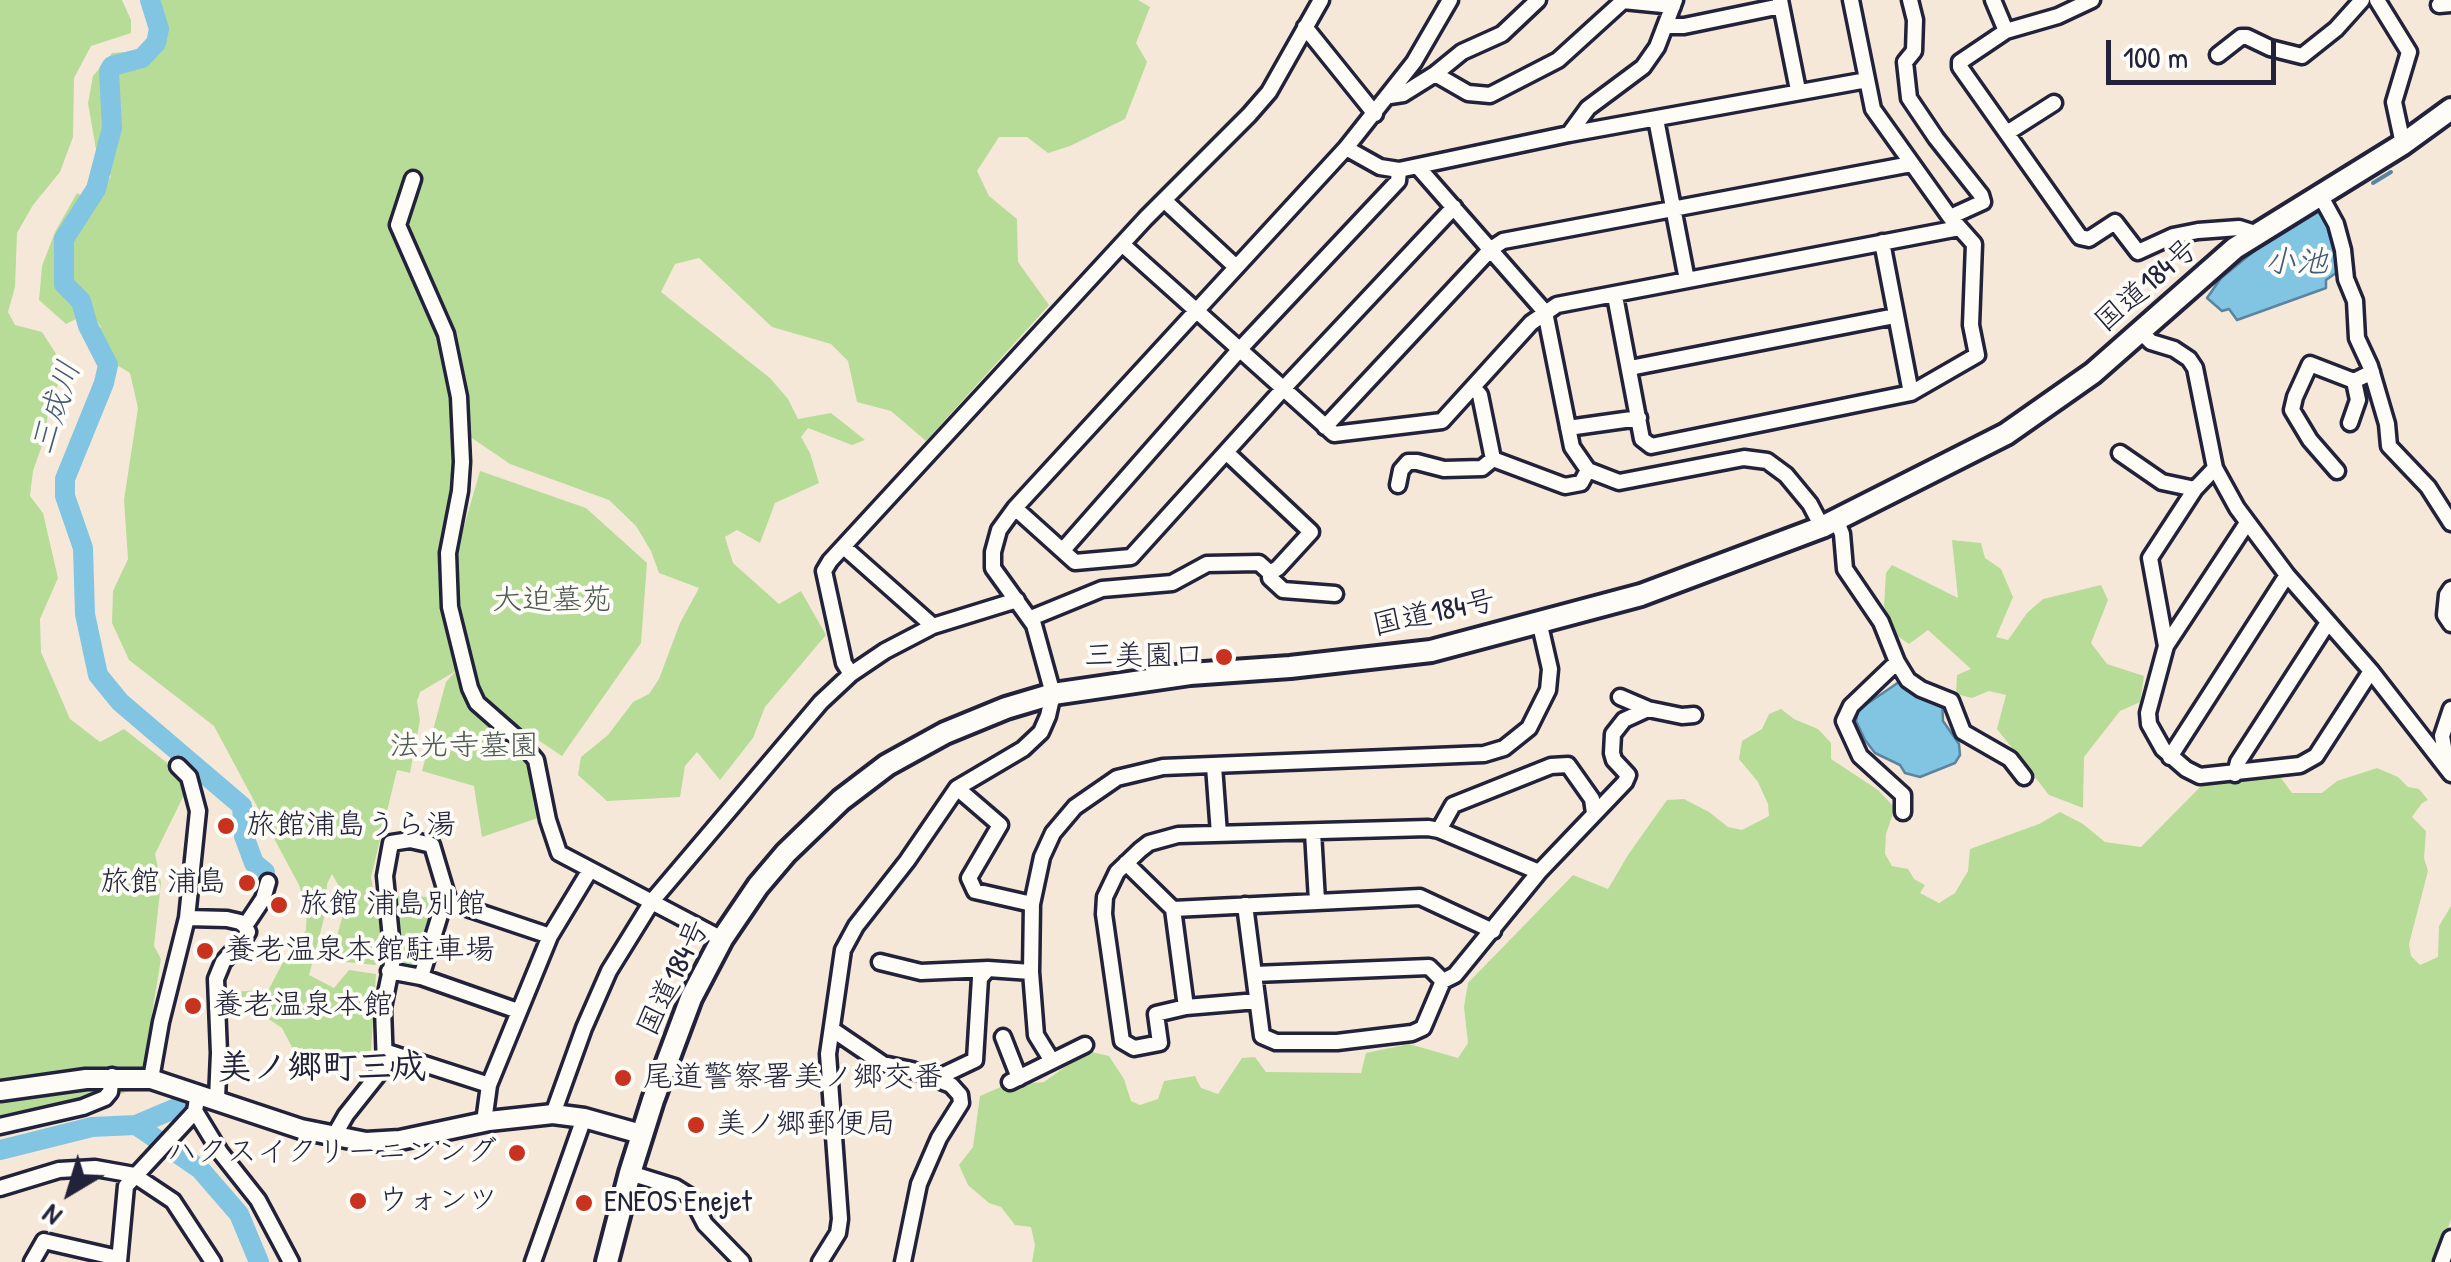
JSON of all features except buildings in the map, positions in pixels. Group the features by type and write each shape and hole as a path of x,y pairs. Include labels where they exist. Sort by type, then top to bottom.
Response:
{"highway":[{"name":"国道184号","path":"607,1262 641,1134 691,998 722,940 786,853 841,800 887,764 960,727 1054,694 1190,674 1430,650 1641,595 1829,523 2006,434 2142,333 2235,248 2403,144 2451,109"}],"main road":[{"path":"0,1092 112,1076 152,1079 194,1107 217,1100 302,1130 366,1142 400,1140 484,1122 553,1114 641,1134"}],"street":[{"path":"851,674 844,663 824,571 1122,244 1268,92 1321,0"},
{"path":"820,1262 838,1234 840,1219 828,1054 842,950 957,788 1024,749 1041,732 1054,694 1031,618 992,568 998,530 1375,114 1414,62 1450,0"},
{"path":"1390,96 1403,94 1462,52 1502,34 1538,0"},
{"path":"1615,296 1642,438 1651,446 1910,393 1977,355 1971,325 1974,244 1910,164 1873,109 1851,0"},
{"path":"1122,244 1334,434 1442,421 1544,312 1557,305 1882,242 1954,222 1979,206 1981,195 1909,98 1905,62 1914,52 1915,20 1910,0"},
{"path":"1993,0 2006,32"},
{"path":"2092,0 2058,16 2006,32 1960,62 1960,67 2080,237 2089,240 2115,222 2138,252 2174,236 2198,231 2240,228 2258,234"},
{"path":"2218,55 2241,37 2247,37 2302,56 2336,29 2362,0"},
{"path":"2377,0 2409,52 2394,102 2403,144"},
{"path":"1435,74 1468,93 1490,95 1558,60 1623,2 1674,3 1667,26 1643,68 1588,108 1569,134"},
{"path":"1667,26 1780,3 1798,90"},
{"path":"1306,27 1375,114"},
{"path":"1346,148 1380,167 1399,170 1569,134 1867,80"},
{"path":"2007,133 2054,103"},
{"path":"1656,119 1688,280"},
{"path":"1326,428 1503,240 1910,164"},
{"path":"1418,167 1544,312 1568,428 1577,457 1588,470 1618,482 1744,458 1767,460 1842,534 1845,569 1881,622 1908,680 1951,701 1963,732 2010,759 2024,777"},
{"path":"1063,550 1240,349 1398,180 1399,170"},
{"path":"413,180 398,225 446,334 459,397 462,462 448,553 448,581 450,607 470,688 478,702 536,760 559,853 722,940"},
{"path":"2320,196 2336,224 2346,280 2356,301 2358,338 2387,424 2389,446 2428,488 2451,523"},
{"path":"1165,201 1236,267"},
{"path":"1015,508 1075,562 1131,557 1454,207"},
{"path":"1882,242 1910,393"},
{"path":"1630,368 1895,316"},
{"path":"2142,333 2151,342 2183,353 2195,368 2214,468 2247,522 2286,575 2371,671 2450,772"},
{"path":"2338,471 2310,440 2292,410 2310,364 2354,381 2372,372"},
{"path":"2350,423 2358,400 2354,381"},
{"path":"1474,387 1480,395 1492,460"},
{"path":"1568,428 1638,418"},
{"path":"1226,452 1312,532 1270,573"},
{"path":"2120,454 2162,482 2194,489"},
{"path":"1492,460 1566,486 1581,483 1588,470"},
{"path":"1398,485 1401,470 1408,462 1444,469 1482,468 1492,460"},
{"path":"2166,646 2150,558 2194,489 2214,468"},
{"path":"2247,522 2166,646 2148,713 2154,737 2170,757 2200,776 2292,767 2312,759 2371,671"},
{"path":"845,548 933,626"},
{"path":"1031,618 1102,589 1172,583 1206,564 1259,563 1283,590 1335,594"},
{"path":"2170,757 2286,575"},
{"path":"2451,589 2445,615 2451,624"},
{"path":"553,1114 609,972 653,900 820,702 885,651 933,626 1017,600"},
{"path":"1052,1061 1036,1035 1031,972 1032,904 1042,857 1053,834 1075,807 1117,778 1151,769 1484,754 1504,748 1528,728 1548,690 1550,669 1539,621"},
{"path":"2234,774 2327,624"},
{"path":"1897,662 1851,706 1844,720 1860,756 1903,795 1902,812"},
{"path":"1620,698 1682,716 1694,715"},
{"path":"1245,904 1262,1036 1276,1042 1337,1042 1412,1033 1422,1028 1443,981 1455,975 1539,872 1628,775 1614,760 1613,734 1624,720 1648,708"},
{"path":"2450,772 2442,730 2451,709"},
{"path":"1439,830 1453,805 1551,766 1568,765 1592,799 1594,813"},
{"path":"152,1079 186,918 198,811 190,777 178,766"},
{"path":"1214,766 1219,834"},
{"path":"957,788 1000,826 968,878 976,891 1032,904"},
{"path":"1257,1001 1186,1006 1156,1014 1160,1043 1134,1048 1122,1041 1104,914 1105,897 1126,862 1149,844 1178,836 1439,830 1539,872"},
{"path":"1313,832 1317,902"},
{"path":"334,1136 385,1066 383,1008 393,959 385,876 391,843 410,840 432,845 449,902"},
{"path":"1126,862 1173,909 1186,1006"},
{"path":"484,1122 489,1084 518,1011 550,936 590,870"},
{"path":"245,926 263,899 268,882"},
{"path":"1173,909 1420,897 1493,931"},
{"path":"422,977 443,904 449,902 550,936"},
{"path":"186,918 226,919 245,926 248,932 223,962 216,978 220,1054 217,1100"},
{"path":"880,962 921,972 1031,972"},
{"path":"1254,974 1429,968 1443,981"},
{"path":"935,1079 975,1060 980,978 988,969"},
{"path":"389,971 422,977 518,1011"},
{"path":"833,1030 882,1064 951,1085 960,1095 961,1102 939,1138 919,1184 903,1262"},
{"path":"1003,1037 1014,1080 1085,1045"},
{"path":"386,1052 489,1084"},
{"path":"0,1126 94,1102 110,1092 112,1076"},
{"path":"32,1262 44,1241 118,1260 126,1186 194,1107 220,1152 258,1200 290,1262"},
{"path":"533,1262 584,1118"},
{"path":"0,1188 58,1170 139,1170 173,1201 213,1262"},
{"path":"630,1172 675,1187 691,1197 705,1224 742,1262"},
{"path":"2442,1262 2451,1238"}],"green space":[{"path":"0,0 122,0 131,20 131,33 91,46 74,78 73,137 60,172 33,205 17,233 15,287 8,312 15,325 42,332 60,360 61,381 49,398 46,434 33,471 30,496 43,513 58,578 40,619 41,652 70,719 100,742 124,729 175,769 185,793 155,854 161,883 154,946 161,959 140,1086 0,1129"},
{"path":"145,0 1138,0 1150,7 1136,43 1147,62 1125,119 1048,153 1027,137 999,137 977,171 989,196 1017,219 1018,262 1049,305 926,441 891,411 857,402 848,361 831,344 772,327 699,258 675,264 661,292 770,378 788,399 798,419 831,413 865,440 852,445 808,428 801,437 819,483 775,503 760,543 737,530 725,537 733,563 779,604 801,591 826,635 765,707 753,738 720,780 697,752 685,766 680,797 607,801 578,775 581,757 608,735 633,702 649,694 659,679 680,623 699,588 659,573 636,526 609,500 510,464 466,434 457,450 438,570 447,638 456,671 420,692 420,720 410,773 397,770 371,877 385,957 375,965 345,962 333,950 342,918 341,890 332,874 309,975 334,988 349,970 376,974 371,1051 346,1067 322,1051 310,1067 295,1053 282,1028 267,1018 266,1001 228,999 224,993 269,989 306,930 307,910 299,885 214,726 129,660 112,623 113,591 128,559 124,500 138,408 130,373 105,358 91,336 101,327 90,312 66,324 39,300 42,266 77,193 96,203 111,176 97,155 88,103 93,76 112,53 149,50 157,34"},
{"name":"大迫墓苑","path":"480,471 586,508 647,563 641,643 562,756 487,706 467,657 453,564"},
{"path":"1952,540 1981,543 1985,558 2001,569 2013,597 1996,637 2008,640 2027,613 2043,599 2101,585 2108,600 2091,643 2107,664 2144,676 2140,702 2120,711 2084,757 2083,808 2049,795 1997,729 2006,695 1989,691 1972,698 1956,694 1957,675 1971,669 1928,630 1909,644 1896,635 1884,606 1886,573 1892,565 1958,598"},
{"name":"法光寺墓園","path":"460,668 496,728 525,756 538,818 482,837 474,786 422,771 446,682"},
{"path":"1781,709 1818,729 1831,743 1831,759 1878,790 1895,808 1886,834 1885,854 1892,866 1908,869 1914,879 1925,885 1920,893 1939,903 1955,893 1968,871 1970,849 2039,824 2060,812 2105,842 2141,847 2206,781 2278,774 2292,793 2322,793 2337,781 2377,768 2398,777 2408,787 2419,789 2428,800 2412,817 2426,831 2424,858 2428,871 2409,944 2411,956 2420,965 2438,957 2439,926 2451,906 2451,1219 2437,1262 1032,1262 1035,1245 1031,1227 1015,1225 1001,1207 989,1203 968,1185 959,1165 973,1147 980,1096 1003,1086 1044,1082 1087,1051 1109,1056 1124,1079 1131,1101 1140,1105 1158,1099 1164,1081 1195,1076 1201,1088 1218,1094 1242,1058 1255,1057 1266,1072 1361,1073 1366,1053 1409,1044 1458,1058 1468,1043 1464,1007 1468,983 1573,875 1608,889 1667,800 1684,799 1728,827 1742,830 1769,816 1758,782 1739,759 1742,741 1762,729 1769,714"},
{"path":"390,896 435,897 414,970 394,966"}],"water":[{"name":"小池","path":"2322,208 2337,233 2341,274 2326,280 2326,288 2237,320 2229,309 2222,311 2207,298 2221,278 2258,248"},
{"path":"1899,682 1942,699 1943,721 1959,744 1960,755 1955,763 1920,777 1905,773 1900,765 1875,753 1865,740 1856,721 1858,710"}],"waterway":[{"name":"三成川","path":"150,0 159,29 156,43 142,58 112,66 109,71 112,128 96,189 64,239 64,284 81,301 88,326 108,365 65,479 65,496 83,548 85,614 98,675 120,702 242,806 244,836 254,863 265,872"},
{"path":"2373,183 2391,172"},
{"name":"三成川","path":"136,1125 181,1106"},
{"path":"0,1150 92,1127 136,1125 200,1169 239,1214 259,1262"}],"place":[{"name":"三美園口","path":"1224,657"},
{"name":"旅館浦島うら湯","path":"226,826"},
{"name":"旅館 浦島","path":"247,883"},
{"name":"旅館 浦島別館","path":"279,905"},
{"name":"養老温泉本館駐車場","path":"205,951"},
{"name":"養老温泉本館","path":"193,1006"},
{"name":"尾道警察署美ノ郷交番","path":"623,1078"},
{"name":"美ノ郷郵便局","path":"696,1125"},
{"name":"ハクスイクリーニンング","path":"517,1153"},
{"name":"ウォンツ","path":"358,1201"},
{"name":"ENEOS Enejet","path":"584,1203"}],"district":[{"name":"美ノ郷町三成","path":"322,1069"}]}
